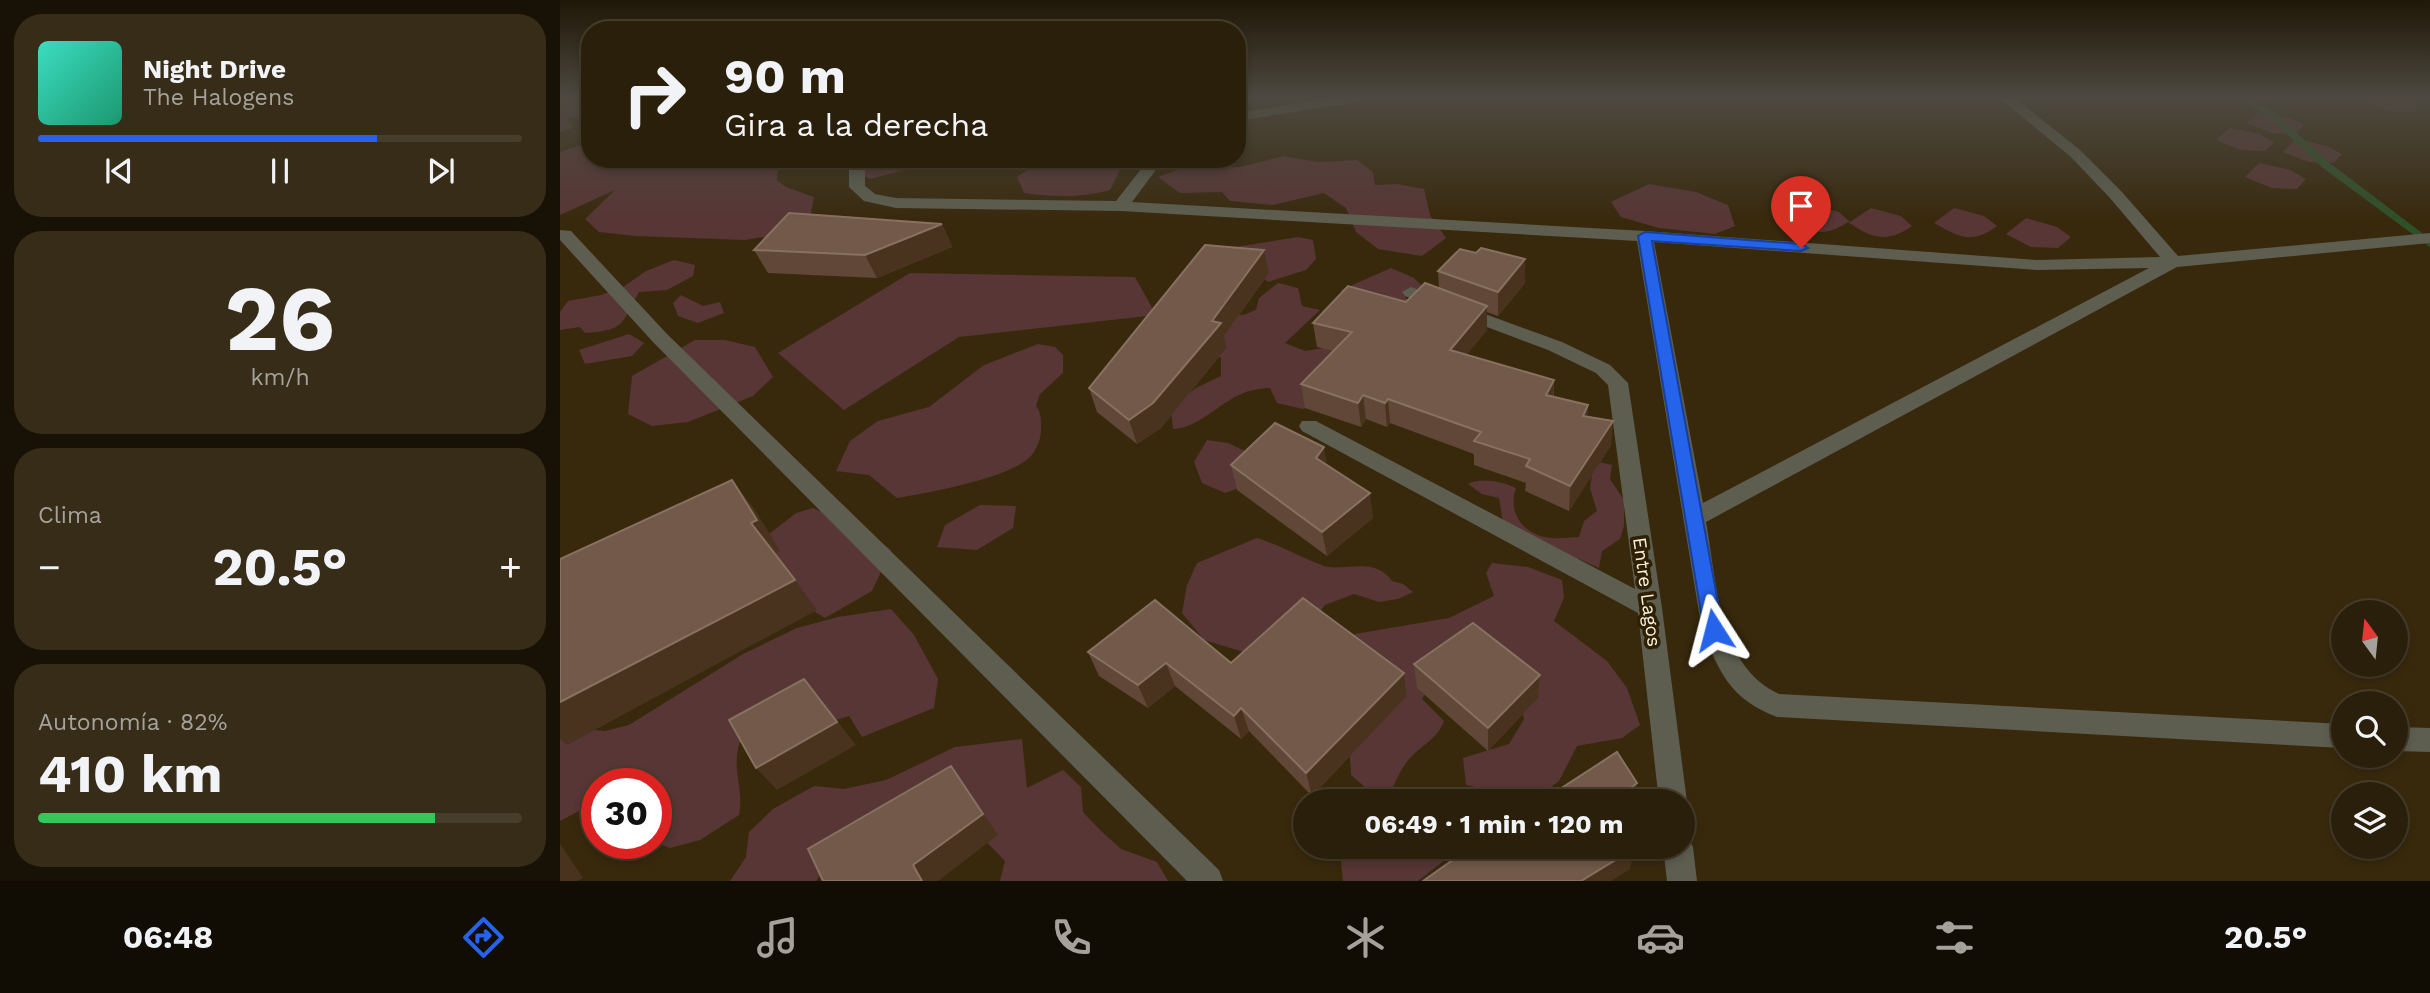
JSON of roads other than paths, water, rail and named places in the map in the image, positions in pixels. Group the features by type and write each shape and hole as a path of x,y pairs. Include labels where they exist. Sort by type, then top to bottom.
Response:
{"street":[{"path":"2059,139 2105,181 2173,262"},
{"path":"857,168 857,187 870,198 896,203 1121,206 1645,236 2037,265 2173,262 2430,238"},
{"path":"1121,206 1150,168"},
{"path":"560,235 565,235 660,338 1208,881"},
{"path":"1645,236 1714,630 1736,679 1753,695 1777,705 2331,735"},
{"path":"1696,517 2173,262"},
{"name":"Entre Lagos","path":"1412,292 1555,346 1602,369 1618,383 1650,608 1671,789"},
{"path":"1308,426 1650,608"},
{"path":"2408,739 2430,740"},
{"path":"1679,859 1682,881"}],"waterway":[{"path":"2298,139 2327,166 2430,244"}]}
